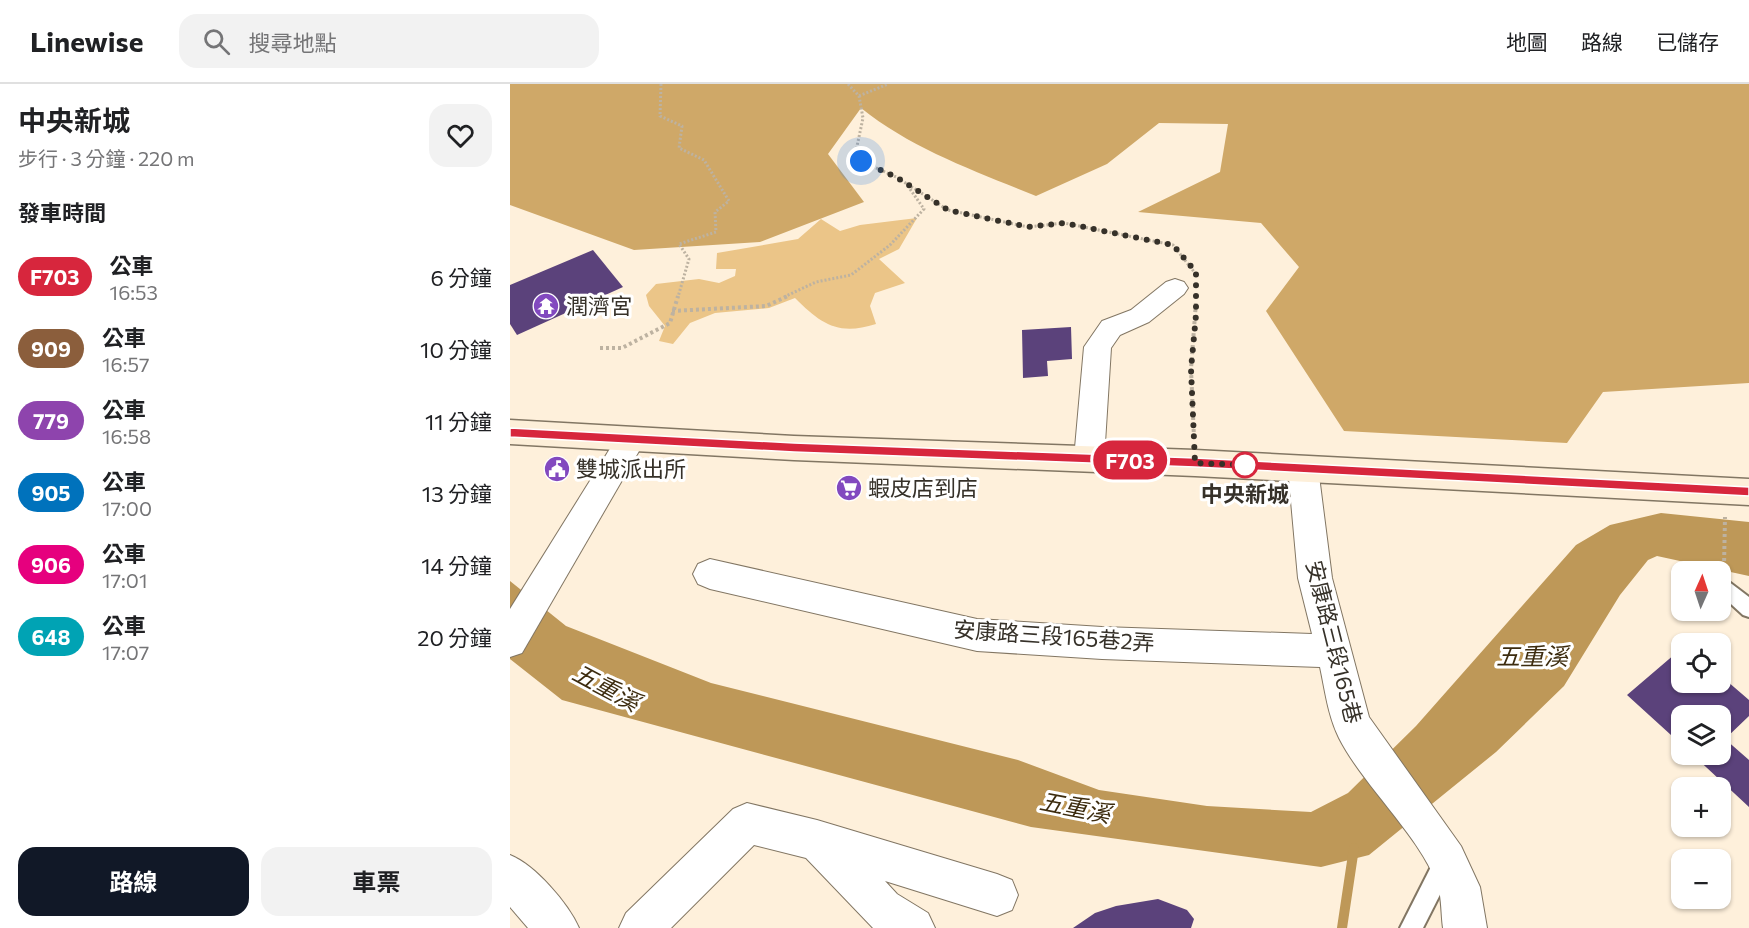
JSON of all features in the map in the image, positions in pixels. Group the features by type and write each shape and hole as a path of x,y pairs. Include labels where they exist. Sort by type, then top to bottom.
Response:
{"main road":[{"path":"510,432 1303,468 1749,492"}],"street":[{"path":"1089,459 1098,347 1111,328 1140,316 1189,288"},
{"path":"510,641 631,439"},
{"name":"安康路三段165巷","path":"1303,468 1314,578 1352,724 1362,744 1422,820 1445,862"},
{"name":"安康路三段165巷2弄","path":"710,574 977,635 1102,643 1333,651"},
{"path":"641,928 747,823 817,840 997,895"},
{"path":"817,840 882,909 913,928"},
{"path":"1445,862 1457,883 1465,928"},
{"path":"510,876 557,928"}],"lane":[{"path":"1731,592 1749,609"},
{"path":"1411,928 1445,862"}],"path":[{"path":"600,348 622,348 670,323 689,260 679,244 716,232 715,212 729,201 704,160 679,148 682,126 660,116 661,84"},
{"path":"848,84 859,96 863,118 856,151 861,161 948,210 1028,227 1064,223 1173,245 1196,272 1189,288 1195,463"},
{"path":"859,96 888,84"},
{"path":"672,311 766,306 816,282 851,274 890,246 924,208 909,186"},
{"path":"1724,561 1725,515"}],"shaded area":[{"path":"510,84 1749,84 1749,383 1603,392 1567,443 1344,431 1266,311 1299,267 1261,223 1138,212 1220,172 1228,124 1159,123 1107,164 1036,196 967,168 901,136 861,108 828,154 864,202 760,242 634,250 510,205"},
{"path":"917,218 899,249 879,259 905,283 875,293 870,306 876,324 851,329 831,325 813,315 795,298 769,308 715,313 690,323 673,344 659,341 665,326 649,306 646,295 656,284 699,279 719,283 735,276 736,269 716,269 717,253 798,239 821,219 840,231 860,225"}],"water":[{"name":"五重溪","path":"1661,513 1749,522 1749,576 1731,572 1731,561 1680,561 1657,556 1648,560 1620,595 1564,686 1496,752 1369,855 1321,867 1031,827 562,700 510,659 510,581 566,626 711,683 1018,760 1099,790 1207,806 1311,812 1348,793 1416,726 1576,545 1610,525"}],"building":[{"name":"潤濟宮","path":"593,250 623,287 517,335 510,324 510,285"},
{"path":"1071,327 1072,359 1047,361 1048,376 1023,378 1022,330"},
{"path":"1671,657 1671,693 1731,693 1731,684 1749,700 1749,716 1731,733 1731,705 1671,705 1671,735 1627,695"},
{"path":"1731,744 1749,760 1749,807 1731,790 1731,777 1717,777 1704,765 1731,765"},
{"path":"1158,899 1187,910 1194,919 1191,928 1073,928 1095,913 1116,906"}],"waterway":[{"path":"1342,928 1354,848"}],"bus line":[{"name":"F703","path":"510,432 794,448 1195,463 1613,483 1749,492"}],"place":[{"name":"潤濟宮","path":"546,306"},
{"name":"中央新城","path":"1245,465"},
{"name":"雙城派出所","path":"557,469"},
{"name":"蝦皮店到店","path":"849,488"}],"route":[{"path":"861,161 896,177 948,210 1028,227 1064,223 1173,245 1196,272 1196,315 1191,369 1195,463 1245,465"}]}
